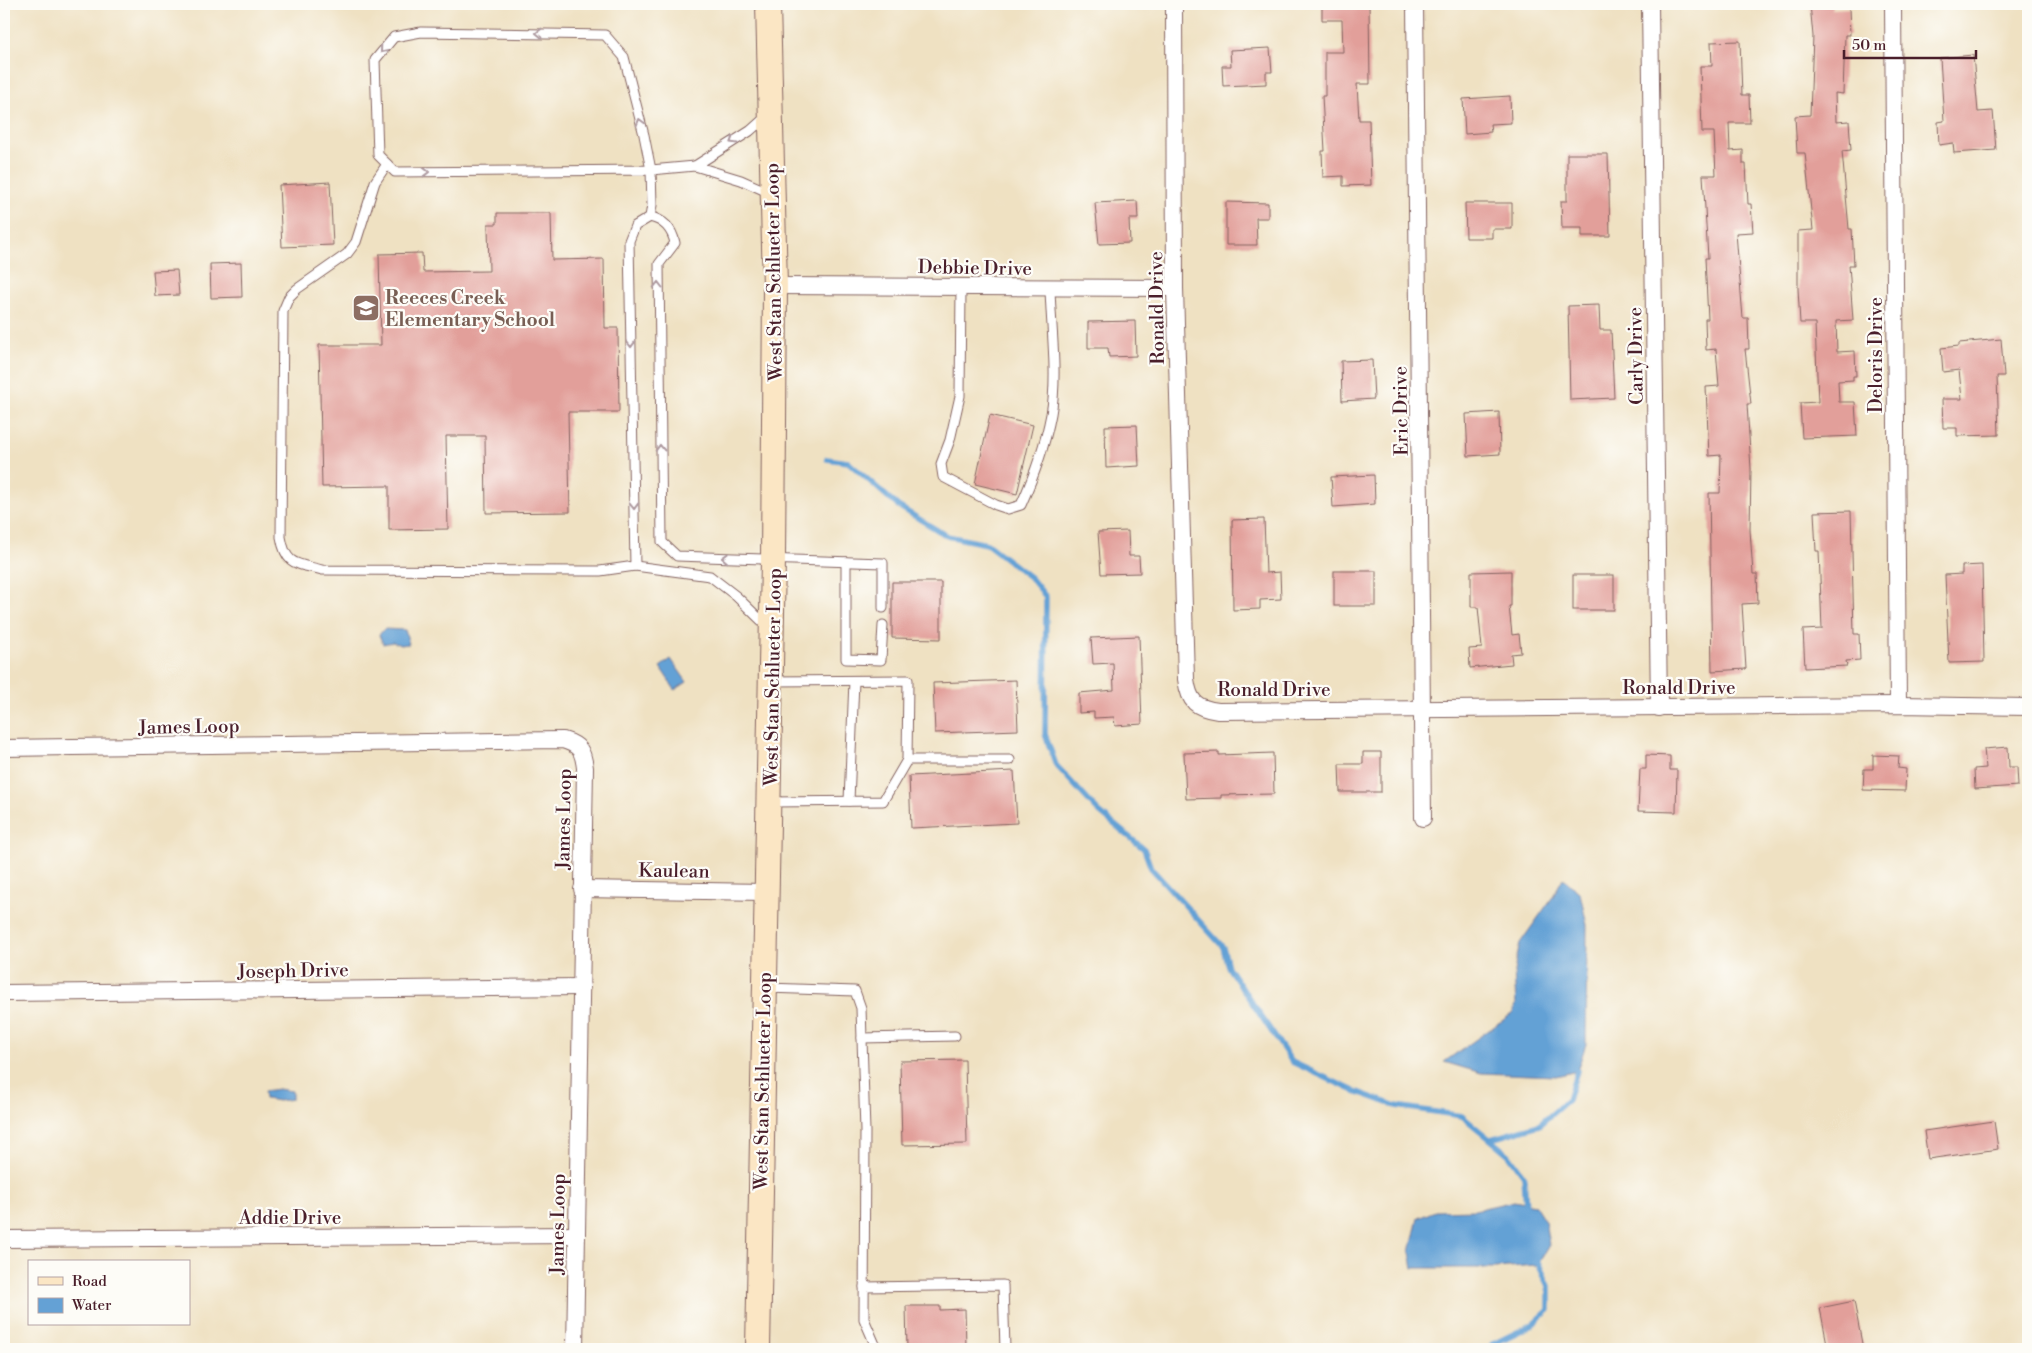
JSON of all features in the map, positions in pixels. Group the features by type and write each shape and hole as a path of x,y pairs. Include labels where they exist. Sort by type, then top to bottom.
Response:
{"main road":[{"name":"West Stan Schlueter Loop","path":"758,1349 766,892 770,802 773,560 775,286 769,114 768,4"}],"street":[{"name":"Ronald Drive","path":"1174,4 1175,288 1188,694 1198,706 1218,711 1898,705 2028,707"},
{"name":"Eric Drive","path":"1415,4 1423,708 1422,818"},
{"name":"Carly Drive","path":"1650,4 1659,708"},
{"name":"Deloris Drive","path":"1893,4 1898,705"},
{"name":"Debbie Drive","path":"775,286 1175,288"},
{"name":"James Loop","path":"4,748 563,740 575,744 583,752 585,768 575,1349"},
{"name":"Kaulean","path":"582,889 766,892"},
{"name":"Joseph Drive","path":"4,994 582,987"},
{"name":"Addie Drive","path":"4,1239 577,1235"}],"lane":[{"path":"650,217 652,205 651,170 624,57 605,34 421,32 394,37 375,60 378,155 395,172 651,170 695,166 741,180 773,195"},
{"path":"695,166 750,131 769,114"},
{"path":"387,164 374,182 356,242 346,254 297,289 289,297 283,311 281,537 286,556 290,561 322,570 600,571 635,566 710,576 736,596 771,630"},
{"path":"635,566 629,241 635,226 650,217 659,219 667,226 673,235 674,243 659,264 662,542 677,556 883,563 883,608"},
{"path":"961,287 960,396 950,440 941,464 943,477 996,505 1008,508 1021,505 1037,469 1051,413 1053,365 1050,288"},
{"path":"846,562 846,659 881,660 883,625"},
{"path":"849,802 854,680"},
{"path":"770,681 908,680 907,760 883,801 770,802"},
{"path":"907,760 1010,760"},
{"path":"764,987 855,991 861,1008 865,1131 864,1319 876,1349"},
{"path":"862,1038 955,1036"},
{"path":"864,1287 1003,1285 1005,1349"}],"water":[{"path":"384,629 405,630 409,644 400,645 393,642 383,644 379,635"},
{"path":"671,659 687,682 675,690 660,667"},
{"path":"1563,878 1580,893 1587,925 1586,1044 1577,1071 1556,1076 1481,1073 1444,1062 1513,1013 1516,1004 1514,971 1520,943 1552,898"},
{"path":"278,1089 292,1091 292,1099 279,1101 265,1099 264,1091"},
{"path":"1514,1201 1535,1205 1545,1221 1549,1245 1537,1265 1495,1268 1413,1268 1410,1252 1418,1218 1435,1211 1475,1210"}],"building":[{"path":"1322,4 1369,4 1370,84 1357,84 1359,120 1369,120 1371,185 1343,186 1343,176 1323,177 1322,151 1325,151 1322,96 1325,96 1325,52 1343,52 1342,20 1322,20"},
{"path":"1810,4 1832,4 1832,9 1849,8 1850,35 1845,35 1843,94 1835,93 1836,122 1849,121 1851,150 1842,151 1849,229 1852,229 1854,265 1849,265 1853,320 1836,321 1837,352 1855,351 1856,376 1853,376 1853,380 1838,381 1839,402 1855,402 1857,436 1802,438 1800,403 1818,402 1815,323 1800,323 1798,289 1798,231 1813,230 1805,153 1797,153 1795,116 1810,115 1813,36"},
{"path":"1740,41 1742,95 1749,95 1750,123 1729,123 1730,151 1743,150 1743,164 1746,164 1748,204 1751,204 1753,232 1736,233 1743,318 1748,318 1749,349 1745,349 1751,404 1747,404 1751,469 1750,530 1753,574 1757,574 1758,603 1742,604 1746,669 1712,671 1709,493 1720,493 1721,455 1709,456 1706,387 1719,386 1716,349 1706,350 1705,319 1708,319 1705,258 1708,258 1703,175 1716,175 1714,132 1702,132 1700,66 1712,66 1711,42"},
{"path":"1270,48 1272,72 1266,72 1266,84 1223,86 1222,66 1231,66 1230,50"},
{"path":"1973,55 1978,112 1993,111 1996,150 1954,153 1953,143 1939,145 1938,122 1944,121 1940,58"},
{"path":"1510,96 1511,123 1490,124 1491,132 1465,134 1463,99"},
{"path":"1567,154 1608,154 1610,236 1582,236 1582,228 1562,228 1561,201 1567,201"},
{"path":"330,182 333,245 282,247 279,185"},
{"path":"1137,201 1138,219 1129,219 1130,243 1099,244 1095,203"},
{"path":"1226,202 1268,203 1268,218 1256,218 1257,245 1226,245"},
{"path":"1465,203 1512,203 1512,229 1492,229 1492,238 1466,238"},
{"path":"497,213 551,213 552,260 604,259 605,328 618,328 619,412 568,412 570,512 486,513 485,436 446,436 448,529 389,530 389,486 322,487 319,345 381,345 379,254 422,253 423,272 489,271 488,224 497,224"},
{"path":"241,263 242,297 211,298 210,264"},
{"path":"177,270 179,295 155,296 153,271"},
{"path":"1599,305 1600,330 1611,330 1614,398 1570,400 1568,306"},
{"path":"1135,321 1136,356 1109,357 1108,348 1088,348 1088,322"},
{"path":"2001,339 2004,376 1997,376 1999,435 1957,436 1957,428 1943,428 1942,399 1962,399 1959,370 1943,372 1941,348 1959,346 1959,343"},
{"path":"1372,360 1374,399 1342,401 1341,361"},
{"path":"1499,412 1500,454 1468,456 1466,414"},
{"path":"990,415 1033,425 1017,494 975,484"},
{"path":"1137,425 1139,466 1106,468 1105,426"},
{"path":"1374,475 1375,504 1333,507 1331,477"},
{"path":"1851,511 1854,634 1859,634 1860,660 1846,661 1847,666 1805,668 1803,630 1822,629 1819,551 1816,551 1814,512"},
{"path":"1264,519 1266,573 1280,572 1281,599 1260,600 1260,609 1233,610 1232,520"},
{"path":"1128,531 1129,556 1139,556 1140,573 1101,574 1098,532"},
{"path":"1982,565 1984,662 1949,663 1945,575 1962,574 1962,566"},
{"path":"1334,571 1376,571 1376,606 1334,606"},
{"path":"1511,571 1511,606 1509,606 1512,635 1519,634 1521,653 1511,654 1512,664 1470,668 1469,649 1482,648 1478,607 1471,607 1471,572"},
{"path":"1573,575 1614,575 1614,610 1573,610"},
{"path":"892,582 941,582 941,639 892,638"},
{"path":"1139,636 1142,724 1115,726 1114,717 1094,718 1094,712 1079,713 1079,693 1114,690 1113,663 1093,664 1091,638"},
{"path":"1016,680 1018,730 935,733 933,683"},
{"path":"2008,747 2009,767 2017,767 2018,786 1975,789 1974,769 1986,768 1984,749"},
{"path":"1219,752 1219,755 1273,753 1274,794 1221,795 1221,798 1186,799 1184,753"},
{"path":"1363,752 1381,752 1381,792 1340,792 1339,764 1363,764"},
{"path":"1646,755 1670,756 1670,770 1677,770 1676,812 1638,811 1640,769 1646,769"},
{"path":"1873,755 1899,756 1898,768 1906,769 1905,791 1863,790 1864,769 1873,769"},
{"path":"1014,771 1017,823 911,828 909,776"},
{"path":"965,1060 967,1144 902,1145 900,1061"},
{"path":"1994,1121 1998,1149 1928,1159 1924,1131"},
{"path":"1854,1301 1863,1349 1828,1349 1820,1308"},
{"path":"906,1306 940,1306 940,1310 965,1309 966,1347 907,1348"}],"waterway":[{"path":"827,459 848,462 898,506 947,536 987,544 1031,578 1046,597 1045,734 1056,765 1098,811 1144,849 1151,868 1223,947 1228,967 1292,1062 1352,1090 1396,1106 1462,1116 1509,1155 1524,1176 1526,1209"},
{"path":"1491,1139 1539,1125 1568,1100 1577,1071"},
{"path":"1490,1349 1493,1344 1532,1325 1549,1310 1549,1286 1536,1258"}],"place":[{"name":"Reeces Creek Elementary School","path":"366,308"}]}
